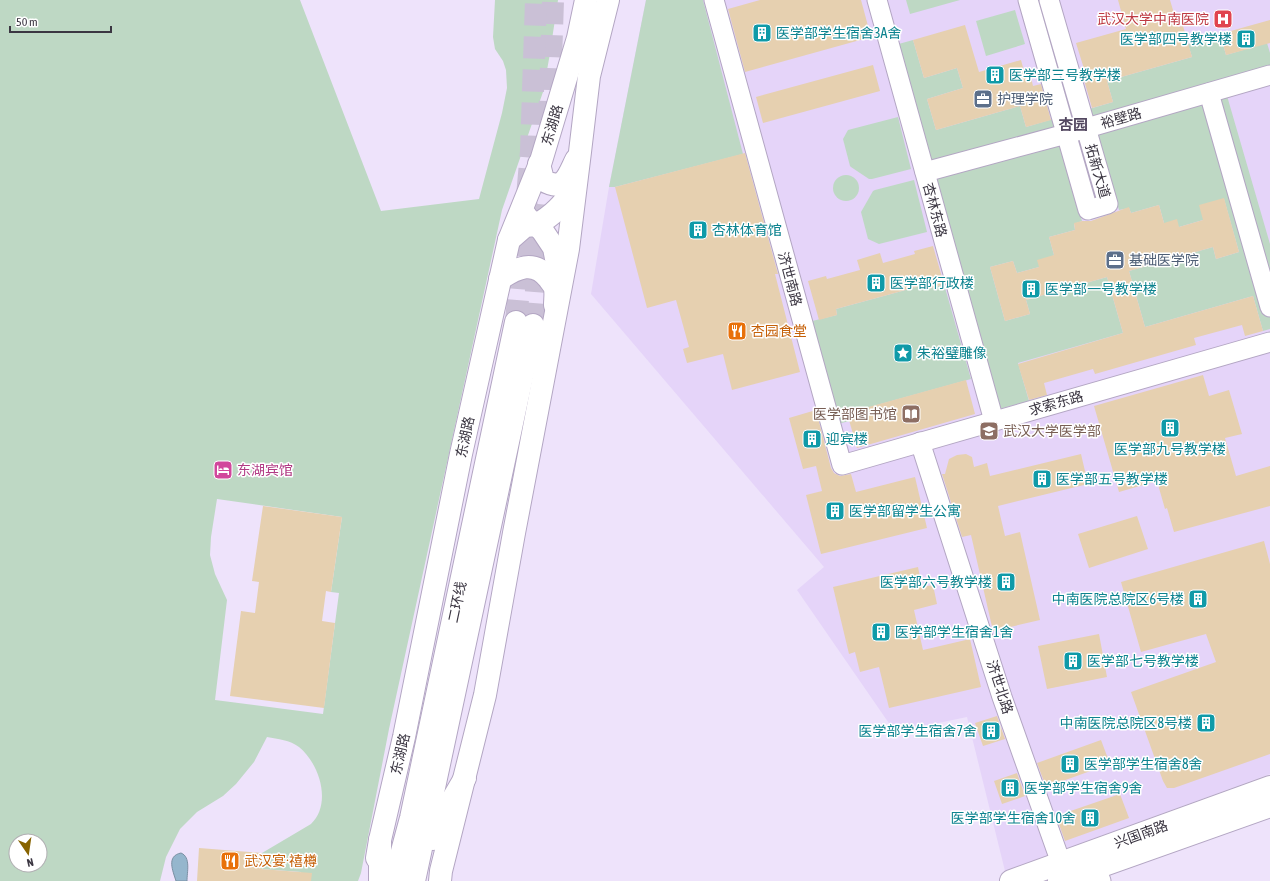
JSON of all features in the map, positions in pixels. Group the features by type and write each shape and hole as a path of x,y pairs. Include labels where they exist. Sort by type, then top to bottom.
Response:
{"main road":[{"name":"东湖路","path":"373,881 380,840 405,729 461,454 509,240 539,164 578,38 586,0"},
{"name":"东湖路","path":"440,881 441,871 486,695 516,525 562,285 568,248 589,76 608,0"},
{"path":"539,164 543,180 550,185 559,184 566,181 580,152"},
{"path":"509,240 525,226 536,225 549,218 563,205 575,188"},
{"path":"522,206 527,218 542,230 554,248 562,285"},
{"path":"500,279 519,268 533,267 546,275 556,288 554,322"},
{"name":"二环线","path":"394,881 412,818 524,324 414,881"},
{"path":"417,881 441,819 465,778"},
{"name":"兴国南路","path":"1096,867 1270,787"},
{"name":"兴国南路","path":"1011,881 1096,867 1270,806"},
{"path":"380,840 380,881"}],"street":[{"name":"济世南路","path":"714,0 842,465"},
{"name":"杏林东路","path":"877,0 994,421"},
{"name":"拓新大道","path":"1028,0 1088,210 1108,204 1049,0"},
{"name":"裕壁路","path":"925,172 1066,134 1270,75"},
{"path":"1209,93 1270,307"},
{"name":"求索东路","path":"842,465 1270,342"},
{"name":"济世北路","path":"920,442 1060,872"}],"shaded area":[{"name":"武汉大学医学部","path":"646,0 1270,0 1270,774 1005,871 967,717 895,732 797,590 824,567 591,294 609,187"}],"green space":[{"name":"东湖宾馆","path":"0,0 300,0 381,211 479,199 502,113 507,88 506,70 503,61 495,49 493,37 495,0 558,0 543,92 502,210 389,729 361,873 358,881 301,881 301,872 261,869 262,853 311,824 317,816 321,806 322,795 318,774 313,763 306,754 292,743 267,737 254,762 236,784 223,796 197,812 180,829 166,857 160,881 0,881","holes":["217,499 342,517 331,592 339,593 323,714 215,700 227,600 215,574 210,555 211,537"]},
{"path":"646,0 703,0 743,154 615,187 609,187"},
{"path":"906,0 960,0 910,14"},
{"path":"1015,10 1025,44 986,56 976,21"},
{"path":"1220,34 1226,55 1267,43 1270,53 1270,68 1223,82 1270,244 1270,329 1263,331 1253,296 1145,327 1129,271 1213,247 1216,259 1239,252 1224,199 1203,220 1179,227 1164,223 1159,205 1131,213 1129,208 1119,210 1089,109 1113,102 1107,81 1192,57 1188,44"},
{"path":"913,40 924,78 957,68 963,88 927,99 936,130 1020,106 1026,127 1053,119 1082,221 1074,224 1075,230 1049,237 1054,255 1039,267 1017,273 1013,261 990,267 1005,321 1030,314 1026,300 1107,277 1123,333 1018,363 1029,401 995,410 895,45"},
{"path":"898,117 911,169 869,179 851,167 843,139 848,130"},
{"path":"846,175 855,179 859,188 855,197 846,201 837,197 833,188 837,179"},
{"path":"914,180 927,232 879,244 868,239 861,212 873,191"},
{"path":"944,284 971,379 848,413 850,421 837,424 808,322 837,315 836,309 924,285 925,290"}],"water":[{"path":"181,853 187,861 187,881 176,881 172,869 173,857"}],"building":[{"path":"760,0 861,0 871,37 745,72 728,9"},
{"path":"1118,0 1170,0 1178,27 1183,26 1192,57 1107,81 1113,102 1092,108 1082,73 1085,72 1076,43 1126,29"},
{"name":"医学部四号教学楼","path":"1270,20 1270,43 1226,55 1220,34"},
{"name":"医学部三号教学楼","path":"965,25 979,72 1021,60 1024,71 1029,69 1033,86 1041,84 1051,120 1026,127 1020,106 936,130 927,99 963,88 957,68 924,78 913,40"},
{"path":"873,65 880,91 763,123 756,97"},
{"name":"杏林体育馆","path":"745,153 778,274 775,274 800,372 732,390 723,354 687,363 683,349 689,347 676,300 647,308 615,187"},
{"name":"医学部一号教学楼","path":"1224,198 1239,252 1216,259 1213,247 1129,271 1145,327 1253,296 1263,331 1245,336 1242,325 1194,338 1196,345 1095,374 1093,369 1044,383 1047,395 1029,400 1018,364 1123,333 1107,277 1026,300 1030,314 1005,321 990,267 1013,261 1017,273 1039,267 1037,260 1054,255 1049,237 1075,230 1074,223 1091,221 1129,207 1131,213 1159,205 1164,223 1177,219 1179,227 1203,220 1199,205"},
{"name":"医学部行政楼","path":"933,246 944,284 925,290 924,285 836,309 837,315 819,320 808,281 826,276 827,279 860,270 857,260 880,253 883,263 915,254 914,251"},
{"name":"医学部九号教学楼","path":"1203,375 1209,396 1229,390 1242,434 1225,438 1236,476 1270,466 1270,506 1174,532 1167,508 1165,509 1157,481 1119,492 1094,406"},
{"name":"医学部图书馆","path":"966,380 975,414 857,448 847,413"},
{"name":"医学部留学生公寓","path":"816,410 831,468 834,473 840,476 851,474 856,492 915,477 927,528 821,554 806,495 822,491 816,466 803,469 789,418"},
{"path":"966,454 972,457 974,467 987,463 990,476 1081,454 1088,484 998,506 1005,536 1020,532 1040,620 993,631 971,535 962,537 942,474 945,474 949,459 957,455"},
{"path":"263,506 342,517 331,592 326,591 322,621 335,623 324,708 230,696 241,611 255,613 259,582 252,581"},
{"path":"1137,516 1148,549 1089,568 1078,534"},
{"path":"1264,541 1270,564 1270,754 1174,788 1167,788 1163,781 1131,692 1216,662 1206,634 1141,652 1121,582"},
{"name":"医学部学生宿舍1舍","path":"918,567 922,587 933,585 937,604 914,610 923,650 970,639 981,687 889,708 879,667 860,672 855,652 849,654 833,587"},
{"name":"医学部七号教学楼","path":"1099,634 1107,677 1047,689 1038,646"},
{"name":"医学部学生宿舍7舍","path":"997,716 1005,739 983,746 975,723"},
{"name":"医学部学生宿舍8舍","path":"1101,740 1110,764 1046,787 1037,763"},
{"name":"医学部学生宿舍9舍","path":"1017,773 1025,796 1002,804 994,781"},
{"name":"医学部学生宿舍10舍","path":"1120,794 1129,818 1065,841 1056,816"},
{"name":"武汉宴·禧樽","path":"199,848 262,853 261,869 312,873 311,881 197,881"}],"tunnel":[{"path":"516,322 531,151 536,0"},
{"path":"549,123 553,0"},
{"path":"533,325 547,163"}],"place":[{"name":"武汉大学中南医院","path":"1223,19"},
{"name":"医学部学生宿舍3A舍","path":"762,33"},
{"name":"医学部四号教学楼","path":"1246,39"},
{"name":"医学部三号教学楼","path":"995,75"},
{"name":"护理学院","path":"983,99"},
{"name":"杏林体育馆","path":"698,230"},
{"name":"基础医学院","path":"1115,260"},
{"name":"医学部行政楼","path":"876,283"},
{"name":"医学部一号教学楼","path":"1031,289"},
{"name":"杏园食堂","path":"737,331"},
{"name":"朱裕璧雕像","path":"903,353"},
{"name":"医学部图书馆","path":"911,414"},
{"name":"医学部九号教学楼","path":"1170,428"},
{"name":"武汉大学医学部","path":"989,431"},
{"name":"迎宾楼","path":"812,439"},
{"name":"东湖宾馆","path":"223,470"},
{"name":"医学部五号教学楼","path":"1042,479"},
{"name":"医学部留学生公寓","path":"835,511"},
{"name":"医学部六号教学楼","path":"1006,582"},
{"name":"中南医院总院区6号楼","path":"1198,599"},
{"name":"医学部学生宿舍1舍","path":"881,632"},
{"name":"医学部七号教学楼","path":"1073,661"},
{"name":"中南医院总院区8号楼","path":"1206,723"},
{"name":"医学部学生宿舍7舍","path":"991,731"},
{"name":"医学部学生宿舍8舍","path":"1070,764"},
{"name":"医学部学生宿舍9舍","path":"1010,788"},
{"name":"医学部学生宿舍10舍","path":"1090,818"},
{"name":"武汉宴·禧樽","path":"230,861"}],"district":[{"name":"杏园","path":"1073,124"}]}
